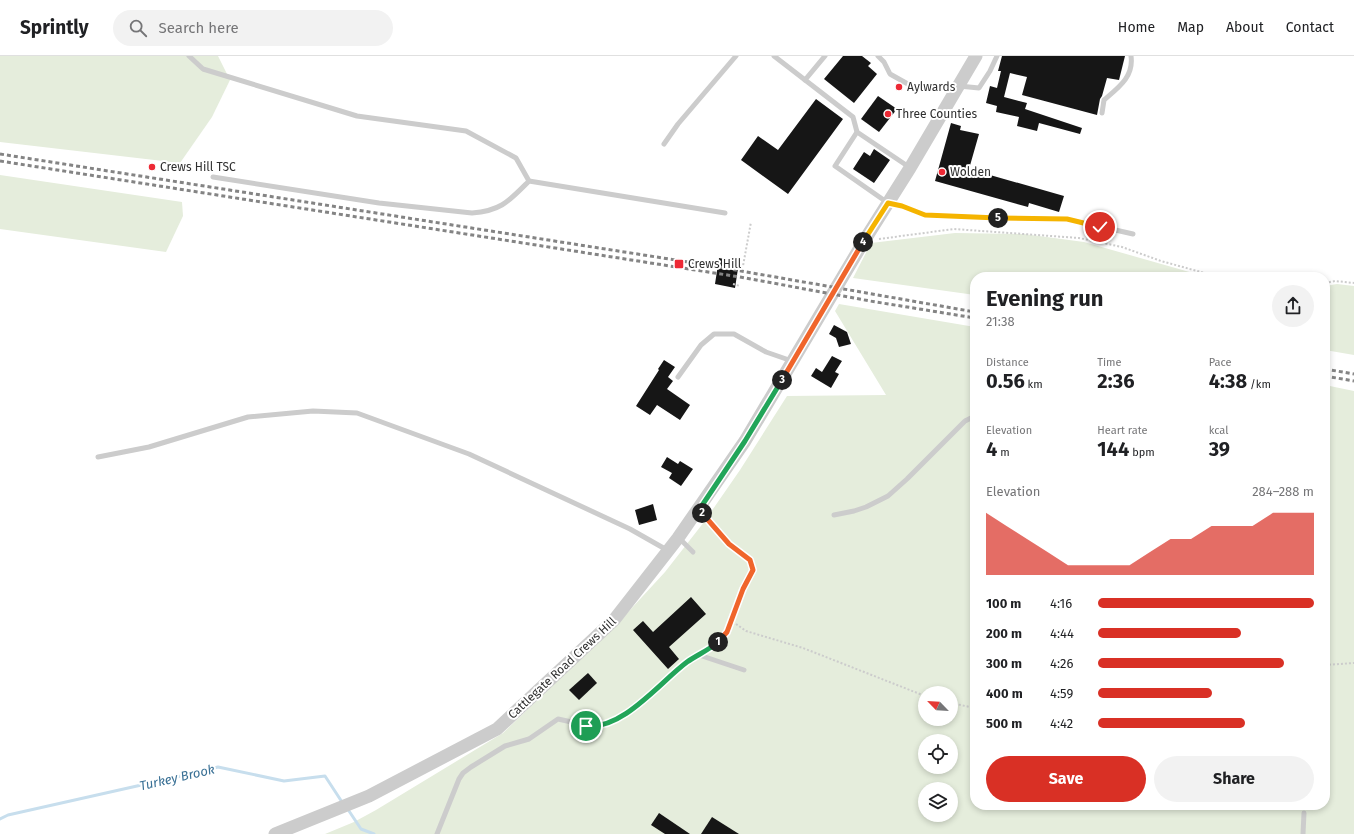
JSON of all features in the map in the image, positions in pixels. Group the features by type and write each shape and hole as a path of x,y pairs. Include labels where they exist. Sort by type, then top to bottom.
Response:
{"street":[{"name":"Cattlegate Road Crews Hill","path":"276,834 369,796 497,729 614,620 699,510 745,441 976,56"}],"lane":[{"path":"189,56 203,69 357,116 466,131 516,158 529,181"},
{"path":"664,144 678,124 736,56"},
{"path":"774,56 853,117 857,132 910,168"},
{"path":"805,80 825,56"},
{"path":"878,56 884,62 890,74 915,88"},
{"path":"958,86 978,88 990,71 997,56"},
{"path":"1102,113 1104,100 1119,88 1127,77 1132,63 1132,56"},
{"path":"857,132 835,166 888,203 902,206 925,215 1067,219 1133,234"},
{"path":"212,177 378,203 472,213 485,212 499,208 508,202 529,181"},
{"path":"529,181 725,213"},
{"path":"678,377 701,344 714,334 734,334 766,352 793,362"},
{"path":"98,457 149,447 248,417 312,411 357,413 469,454 630,529 668,550"},
{"path":"834,515 866,507 888,496 965,421 970,418"},
{"path":"678,538 693,552"},
{"path":"436,834 459,780 471,767 505,746 529,739 558,719 594,727 613,721 631,710 687,662 722,640 732,619"},
{"path":"699,655 744,670"},
{"path":"1303,834 1304,813"}],"path":[{"path":"736,265 743,266 751,222"},
{"path":"864,241 954,230 1080,238 1122,247 1202,272"},
{"path":"1330,282 1335,281 1354,283"},
{"path":"733,284 740,286"},
{"path":"699,510 729,544 750,560 753,570 743,589 732,619 739,626 746,631 803,648 918,693"},
{"path":"1330,665 1354,663"},
{"path":"958,704 970,707"}],"green space":[{"path":"0,56 218,56 230,80 212,117 180,163 0,142"},
{"path":"0,175 182,202 183,216 166,252 0,229"},
{"path":"955,233 1024,234 1084,242 1189,272 970,272 970,294 853,278 871,243"},
{"path":"1337,284 1354,286 1354,355 1330,351 1330,285"},
{"path":"839,304 970,326 970,810 1330,810 1330,386 1354,391 1354,834 325,834 354,822 376,810 503,733 618,623 665,572 704,522 740,470 787,396 886,395 835,311"}],"building":[{"path":"843,56 862,56 871,63 868,66 877,74 854,103 824,79"},
{"path":"1002,56 1125,56 1119,80 1107,78 1100,99 1097,115 1022,95 1027,77 1010,73 1004,97 1027,103 1025,109 1082,128 1080,134 1039,123 1037,131 1017,126 1019,117 996,112 997,106 986,103 990,86 997,88 1001,71 998,71"},
{"path":"878,96 897,109 879,132 861,119"},
{"path":"816,99 843,119 788,194 741,160 758,136 778,150"},
{"path":"951,123 961,126 960,130 979,134 969,169 1064,196 1059,212 1029,203 1028,207 935,181"},
{"path":"874,149 890,160 874,183 853,169 864,152 870,156"},
{"path":"719,258 739,262 735,288 715,284"},
{"path":"834,325 847,332 851,344 839,347 836,338 829,334"},
{"path":"832,356 842,361 835,372 839,374 831,388 811,376 816,368 822,372"},
{"path":"664,360 675,367 668,377 673,381 667,389 690,405 680,420 657,405 650,415 636,406"},
{"path":"667,457 678,464 680,461 693,469 681,486 669,478 672,473 661,467"},
{"path":"653,504 657,520 639,525 635,510"},
{"path":"691,597 706,614 669,647 679,659 668,669 633,630 643,621 653,632"},
{"path":"588,673 597,683 579,700 569,690"},
{"path":"659,813 690,834 665,834 651,825"},
{"path":"712,817 739,834 701,834"}],"waterway":[{"name":"Turkey Brook","path":"0,819 8,815 218,767 284,781 325,776 342,802"},
{"name":"Turkey Brook","path":"347,808 361,829 374,834"}],"railway":[{"path":"0,154 701,264 970,311"},
{"path":"0,161 740,277 870,301 970,317"},
{"path":"1330,370 1354,374"},
{"path":"1330,377 1354,381"}],"place":[{"name":"Aylwards","path":"899,87"},
{"name":"Three Counties","path":"888,114"},
{"name":"Crews Hill TSC","path":"152,167"},
{"name":"Wolden","path":"942,172"},
{"name":"Crews Hill","path":"679,264"}],"route":[{"path":"586,726 594,727 602,725 613,721 631,710 687,662 722,640 727,632 743,589 753,570 750,560 729,544 699,510 745,441 888,203 902,206 925,215 1021,219 1067,219 1100,227"}]}
